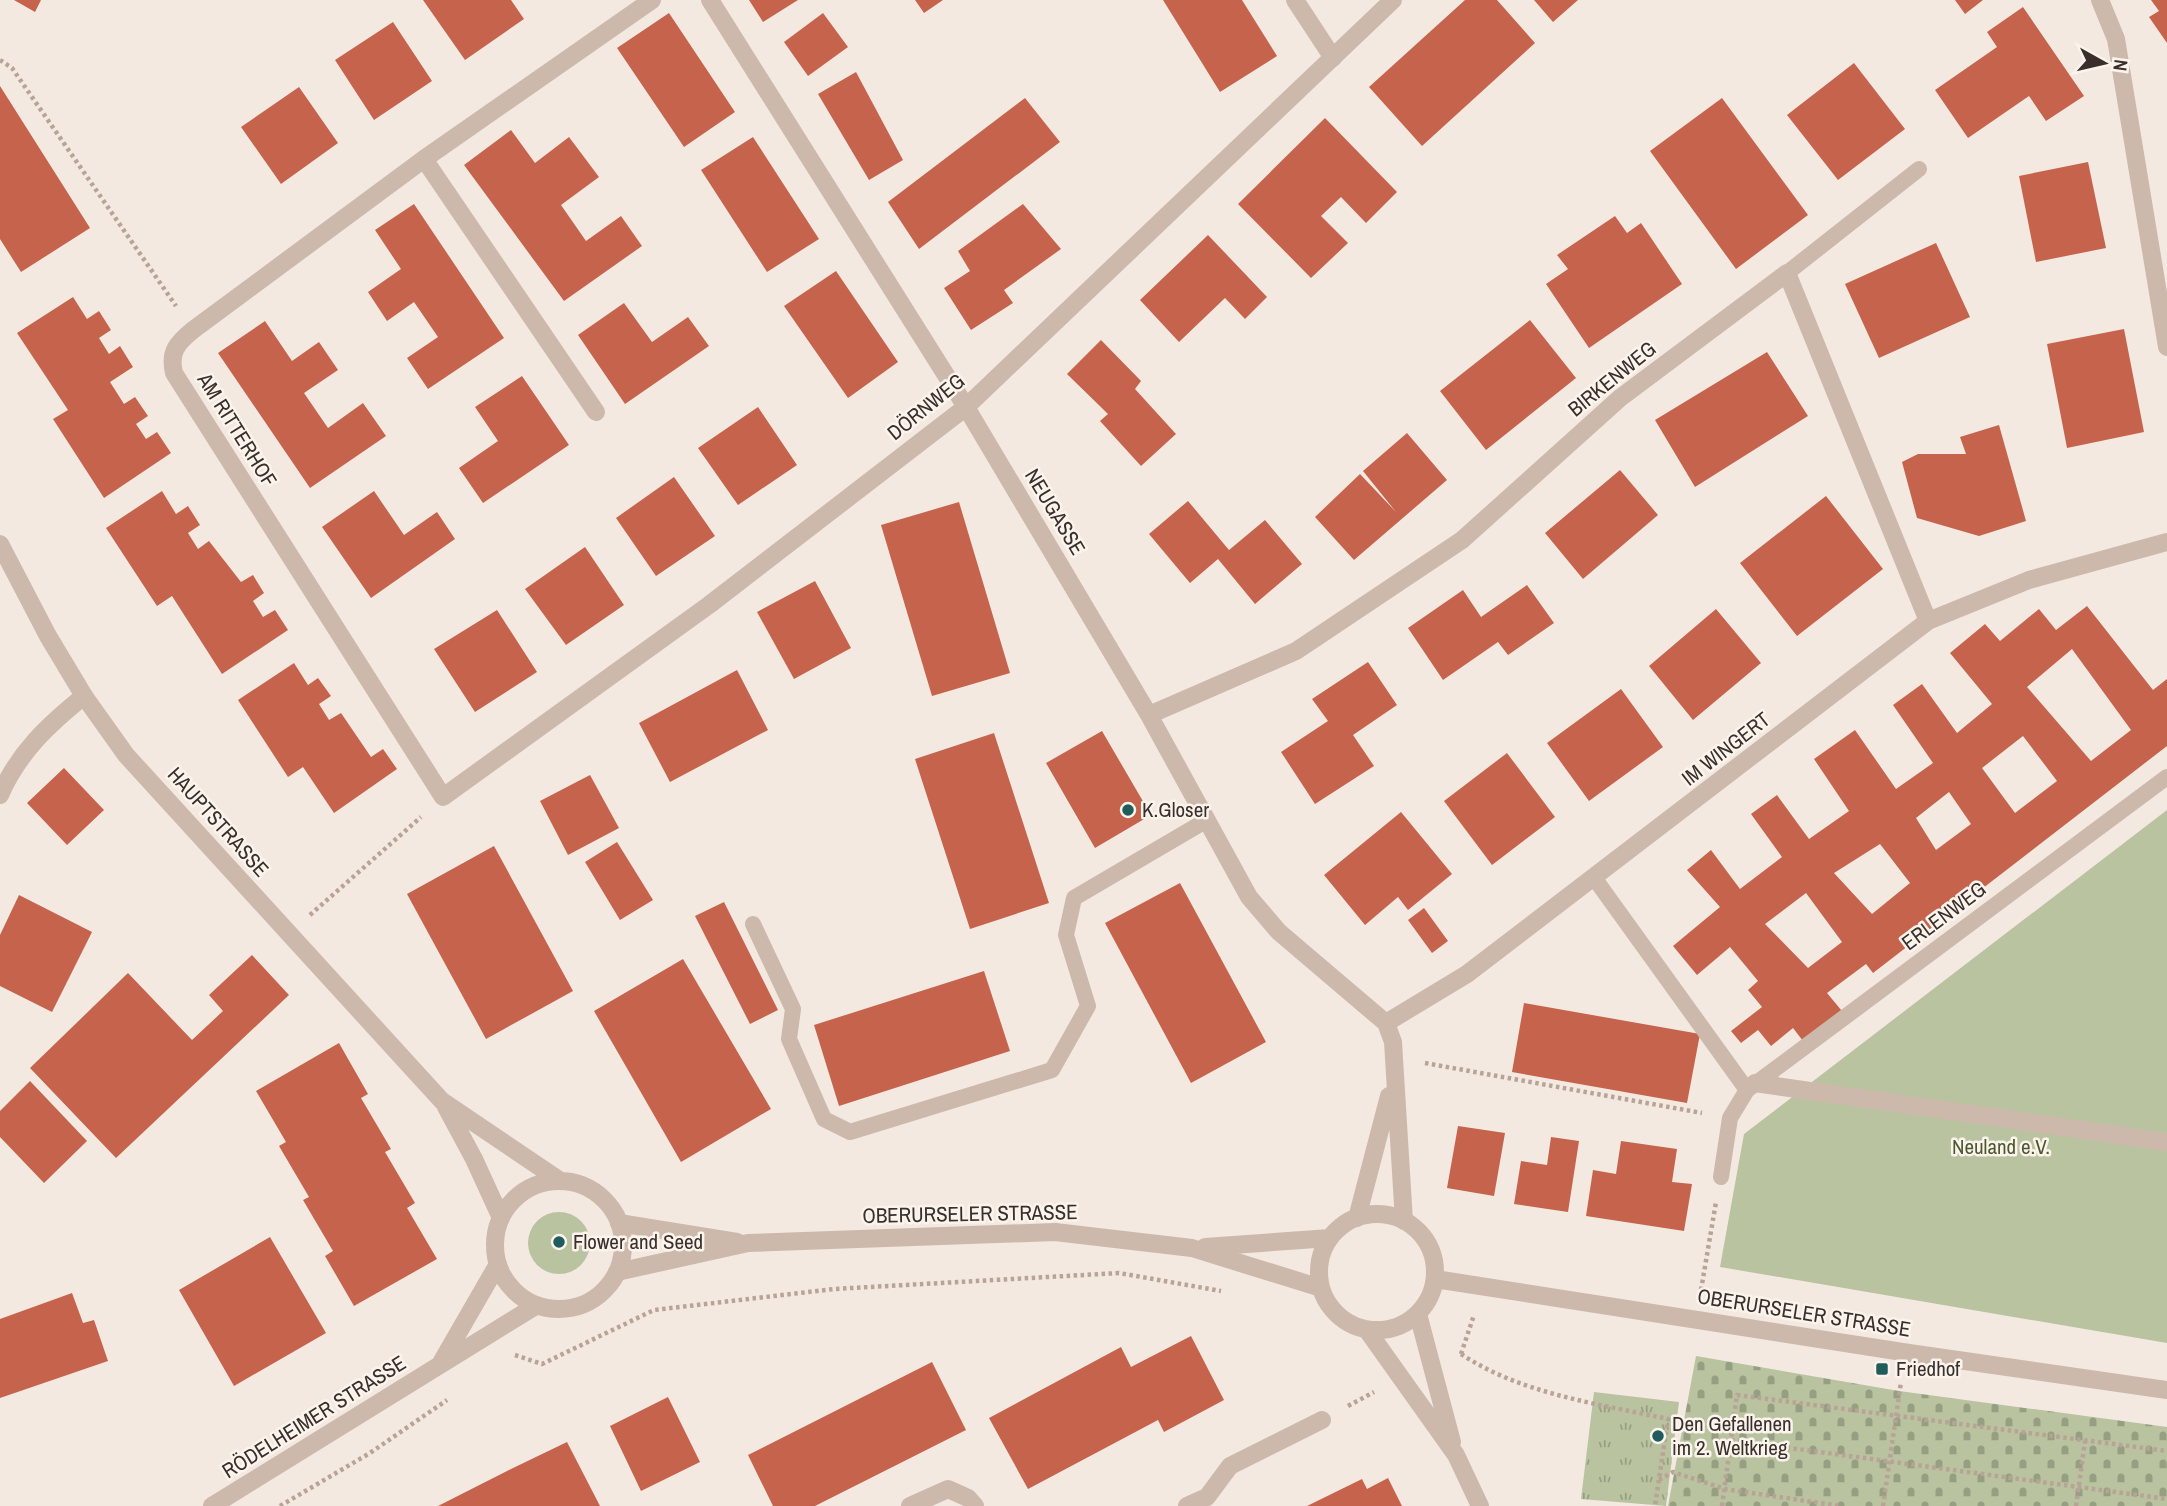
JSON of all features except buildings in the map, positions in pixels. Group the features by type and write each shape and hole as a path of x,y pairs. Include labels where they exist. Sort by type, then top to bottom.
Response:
{"street":[{"name":"AM RITTERHOF","path":"443,797 174,373 171,358 178,342 192,330 424,159 652,0"},
{"name":"NEUGASSE","path":"710,0 966,407 1149,715 1249,897 1279,932 1386,1023"},
{"path":"1295,0 1333,58"},
{"name":"DÖRNWEG","path":"443,797 709,605 966,407 1393,0"},
{"path":"2100,0 2116,39 2167,347"},
{"path":"424,159 596,412"},
{"path":"1787,273 1928,621"},
{"name":"BIRKENWEG","path":"1149,715 1296,651 1462,540 1620,398 1787,273"},
{"name":"IM WINGERT","path":"1386,1023 1467,974 1595,879 1928,621 2029,580 2167,542"},
{"name":"HAUPTSTRASSE","path":"2,551 84,696 126,755 442,1101 474,1159 501,1218"},
{"path":"0,795 11,770 31,743 84,696"},
{"path":"1386,1023 1393,1042 1404,1220"},
{"path":"1357,1218 1394,1075"},
{"path":"1751,1086 2167,1142"},
{"name":"HAUPTSTRASSE","path":"442,1101 559,1180"},
{"path":"559,1180 596,1192 610,1205 619,1223 622,1256 617,1272 607,1288 592,1300 574,1307 556,1309 537,1305 520,1296 507,1281 498,1264 495,1248 501,1218 525,1191 559,1180"},
{"path":"1373,1214 1404,1220 1418,1230 1429,1245 1435,1262 1435,1279 1430,1298 1418,1314 1404,1325 1385,1330 1367,1330 1348,1323 1332,1310 1321,1288 1320,1271 1330,1238 1357,1218 1373,1214"},
{"name":"OBERURSELER STRASSE","path":"619,1223 748,1243"},
{"name":"OBERURSELER STRASSE","path":"617,1272 748,1243 1055,1232 1192,1248 1321,1288"},
{"name":"OBERURSELER STRASSE","path":"1192,1248 1330,1238"},
{"name":"RÖDELHEIMER STRASSE","path":"439,1366 498,1264"},
{"name":"OBERURSELER STRASSE","path":"1435,1279 2167,1390"},
{"name":"RÖDELHEIMER STRASSE","path":"212,1506 537,1305"},
{"path":"1418,1314 1456,1455 1480,1506"},
{"path":"1367,1330 1456,1455"},
{"path":"1187,1506 1207,1497 1230,1466 1322,1420"},
{"path":"910,1506 948,1489 968,1498 975,1506"}],"lane":[{"path":"1787,273 1919,169"},
{"name":"ERLENWEG","path":"1720,1177 1730,1118 1751,1086 2167,777"},
{"path":"753,924 793,1009 789,1039 824,1119 850,1132 1052,1070 1088,1006 1066,936 1074,898 1207,820"},
{"path":"1595,879 1751,1086"}],"path":[{"path":"0,60 12,68 192,330"},
{"path":"330,897 443,797"},
{"path":"1393,1055 1450,1070 1730,1118"},
{"path":"1696,1319 1720,1177"},
{"path":"513,1354 542,1364 654,1310 834,1289 1119,1273 1228,1293"},
{"path":"1883,1506 1899,1391 1909,1353"},
{"path":"1461,1354 1477,1365 1554,1394 1668,1419 1655,1506"},
{"path":"279,1506 370,1453 458,1392"},
{"path":"1722,1506 1737,1395 2167,1451"},
{"path":"1731,1440 2167,1499"},
{"path":"2076,1506 2085,1441"},
{"path":"1659,1480 1673,1472 1724,1489 1840,1506"}],"green space":[{"name":"Neuland e.V.","path":"2167,810 2167,1343 1720,1267 1744,1134"},
{"path":"553,1212 565,1212 581,1221 588,1231 588,1255 581,1265 565,1274 553,1274 542,1269 533,1260 528,1249 528,1237 533,1226 542,1217"},
{"path":"1696,1356 1899,1391 2167,1427 2167,1506 1668,1506"},
{"path":"1594,1392 1679,1402 1666,1506 1581,1499"}],"place":[{"name":"K.Gloser","path":"1128,810"},
{"name":"Flower and Seed","path":"559,1242"},
{"name":"Friedhof","path":"1882,1369"},
{"name":"Den Gefallenen im 2. Weltkrieg","path":"1658,1436"}]}
